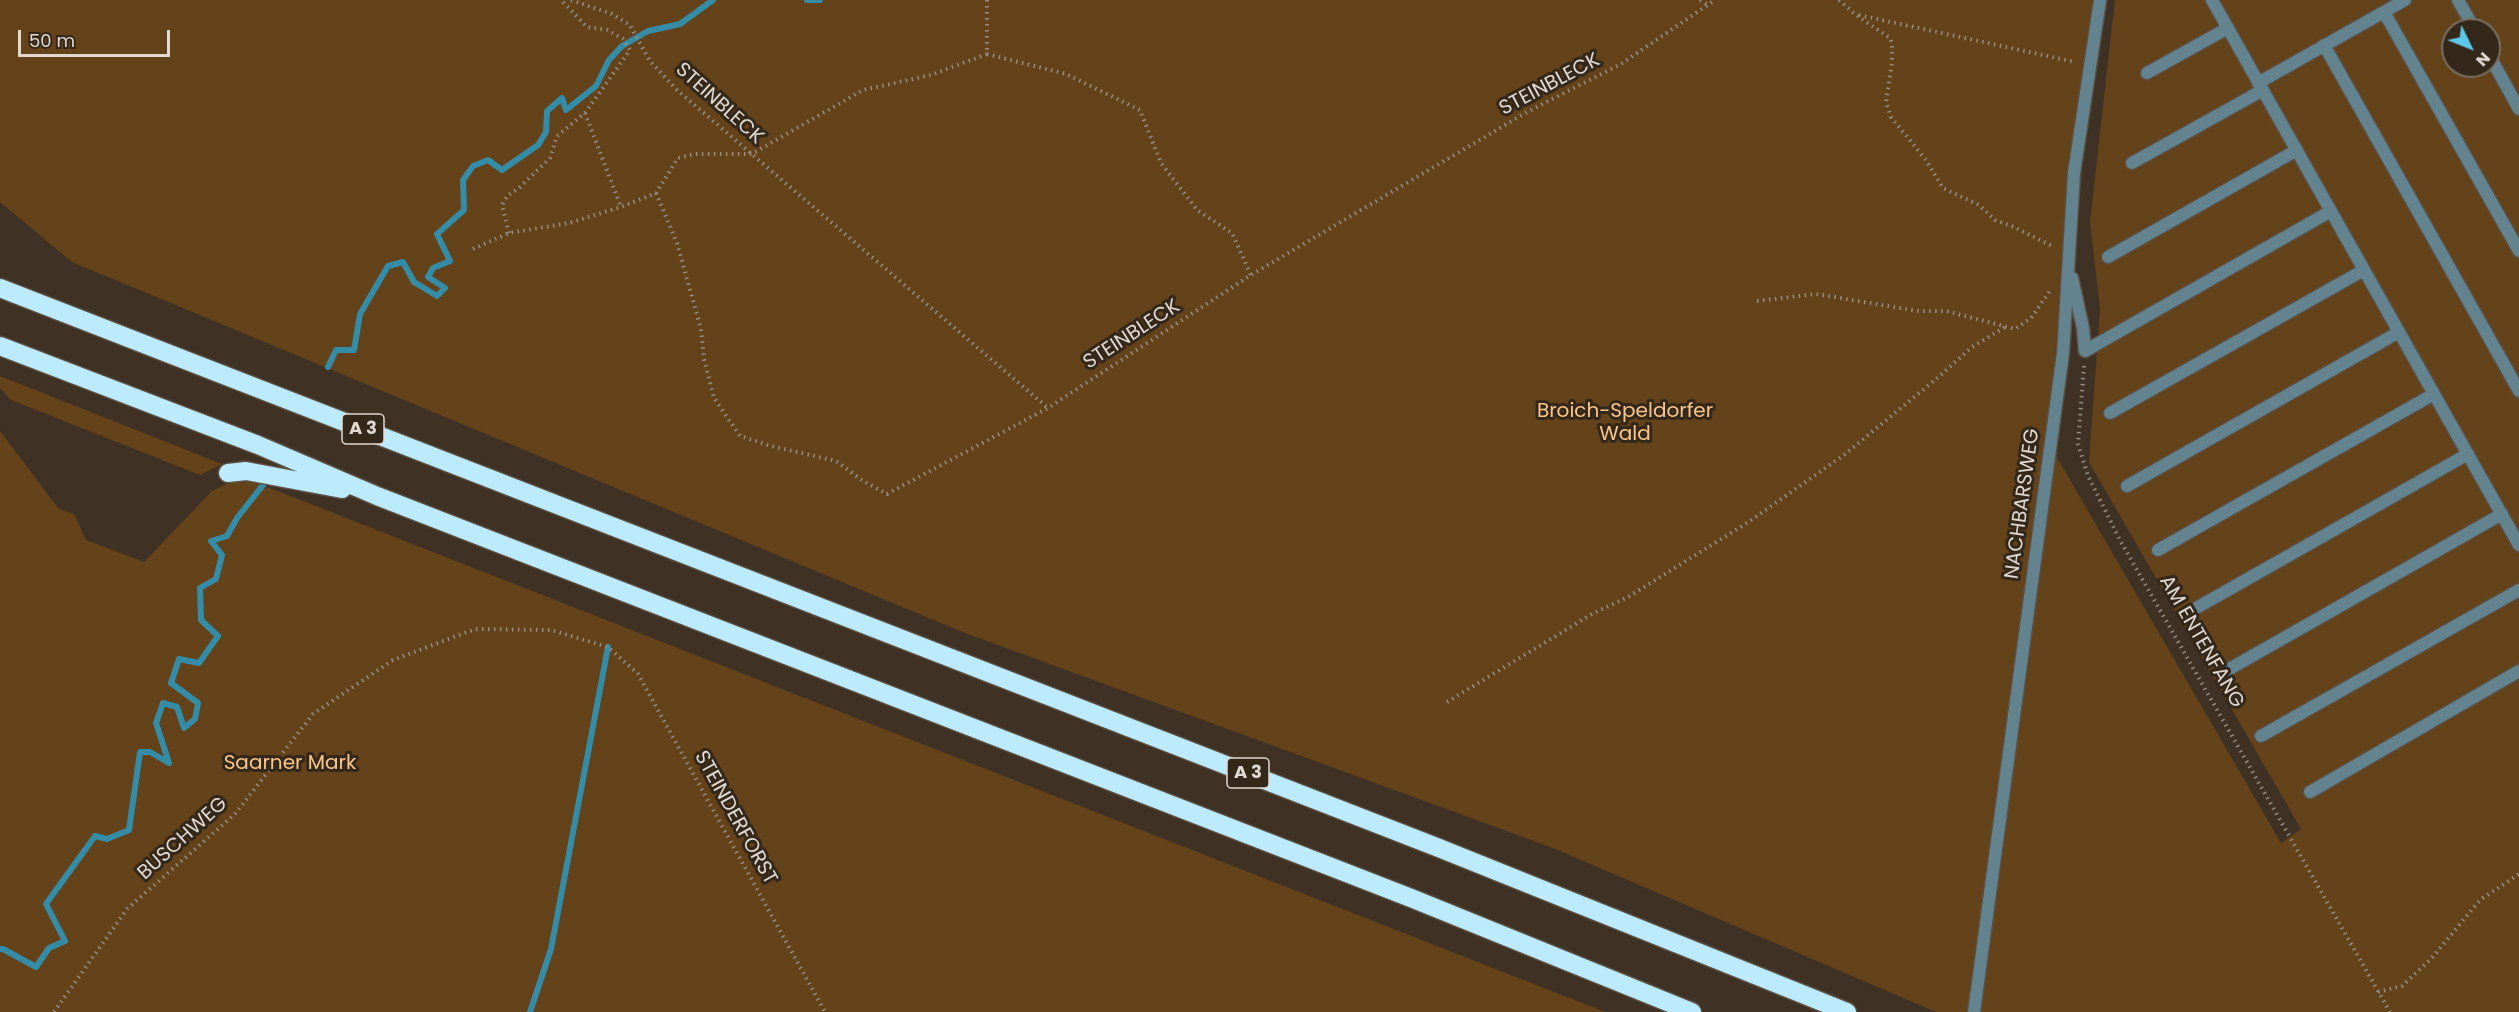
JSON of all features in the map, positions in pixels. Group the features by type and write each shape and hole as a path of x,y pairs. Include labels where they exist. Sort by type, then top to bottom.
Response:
{"highway":[{"name":"A 3","path":"0,288 1439,848 1847,1012"},
{"path":"0,346 258,445 377,496 1400,893 1692,1012"},
{"path":"228,473 246,471 377,496"}],"lane":[{"name":"NACHBARSWEG","path":"1975,1010 2063,353 2074,173 2100,0"},
{"path":"2212,0 2519,545"},
{"path":"2458,0 2468,18"},
{"path":"2132,163 2324,45 2401,1"},
{"path":"2384,12 2519,251"},
{"path":"2147,73 2228,28"},
{"path":"2324,45 2519,391"},
{"path":"2501,76 2519,108"},
{"path":"2108,257 2297,150"},
{"path":"2069,265 2083,328 2085,351 2331,211"},
{"path":"2110,413 2364,270"},
{"path":"2127,486 2399,332"},
{"path":"2158,550 2434,394"},
{"path":"2198,607 2468,454"},
{"path":"2224,672 2502,514"},
{"path":"2261,736 2519,590"},
{"path":"2310,792 2519,671"}],"path":[{"path":"509,232 502,205 507,196 519,188 550,158 557,136 585,113 630,51 623,39 608,30 587,27 561,0"},
{"name":"STEINBLECK","path":"571,0 618,17 636,31 640,45 650,61 677,90 1048,408 1251,275 1527,112 1622,64 1715,0"},
{"path":"987,0 987,54"},
{"path":"1700,0 1708,5"},
{"path":"1757,301 1816,294 1917,311 1946,311 2015,329 2031,318 2069,265 2054,247 2014,226 1995,220 1979,205 1944,188 1926,160 1891,117 1886,102 1892,62 1890,38 1856,15 1839,0"},
{"path":"1856,15 2090,65"},
{"path":"473,249 509,232 569,223 656,194 678,158 695,154 752,154 863,90 931,75 987,54 1066,74 1140,110 1161,163 1197,210 1232,233 1251,275"},
{"path":"585,113 621,207"},
{"path":"656,194 676,243 698,318 704,358 714,398 740,436 771,446 836,461 863,481 887,494 1048,408"},
{"path":"1447,702 1592,614 1628,597 1747,523 1844,455 1972,347 2005,327"},
{"name":"AM ENTENFANG","path":"2085,351 2078,444 2088,476 2121,542 2390,1012"},
{"name":"BUSCHWEG","path":"54,1012 127,909 236,814 313,714 393,660 475,629 551,630 609,647"},
{"name":"STEINDERFORST","path":"609,647 638,674 825,1012"},
{"path":"2378,992 2402,986 2437,952 2480,900 2519,874"}],"green space":[{"name":"Broich-Speldorfer Wald","path":"0,0 2093,0 2068,196 2048,442 2281,843 2301,829 2089,462 2100,309 2090,222 2115,0 2519,0 2519,1012 1936,1012 1553,848 965,633 72,262 0,202"},
{"path":"0,376 222,464 200,475 11,400 0,388"},
{"name":"Saarner Mark","path":"0,431 59,509 74,514 86,540 144,562 212,491 232,481 247,479 1605,1012 0,1012"}],"waterway":[{"path":"328,367 336,350 354,350 360,314 388,266 403,262 414,282 437,296 445,288 428,277 433,268 450,261 437,234 464,210 463,180 473,166 488,160 502,170 538,145 546,132 547,111 562,98 566,110 596,86 609,60 622,46 648,31 680,24 713,0"},
{"path":"807,0 820,0"},
{"path":"0,949 36,967 49,948 65,941 46,904 95,836 107,839 129,830 140,752 150,752 169,763 156,723 163,703 177,707 184,728 195,719 198,703 171,683 179,659 199,663 218,636 201,620 200,588 216,579 222,555 211,541 227,536 237,518 263,485"},
{"path":"530,1012 551,949 608,647"}]}
